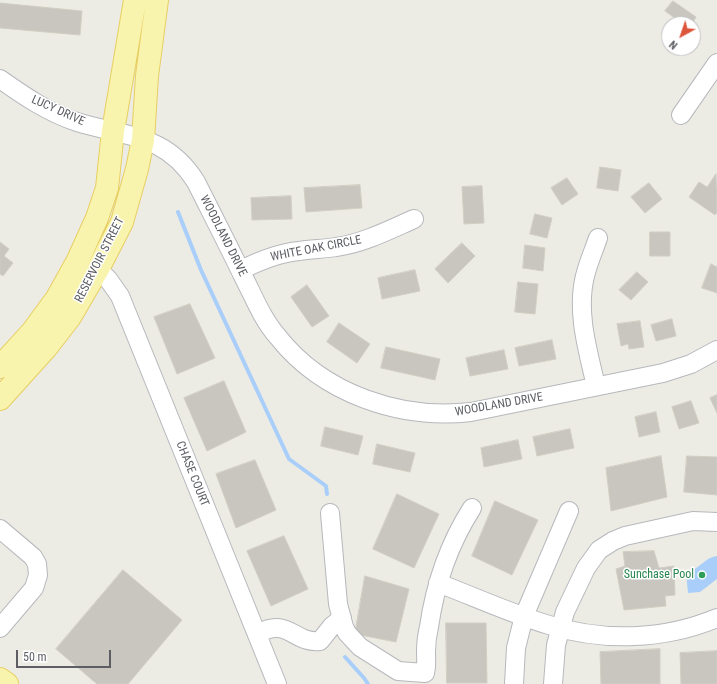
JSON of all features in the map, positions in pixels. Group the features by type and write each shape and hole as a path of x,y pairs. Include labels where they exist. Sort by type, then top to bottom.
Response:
{"main road":[{"name":"RESERVOIR STREET","path":"0,367 32,332 57,298 78,260 97,218 107,188 113,131 135,0"},
{"name":"RESERVOIR STREET","path":"0,399 31,366 66,323 98,269 122,222 137,169 143,140 147,76 157,0"},
{"path":"0,679 7,684"}],"street":[{"path":"681,115 717,63"},
{"name":"LUCY DRIVE","path":"0,79 23,96 43,107 76,121 143,140"},
{"name":"WOODLAND DRIVE","path":"143,140 165,149 176,156 189,170 269,325 286,348 322,377 344,390 372,402 416,412 436,414 481,411 678,369 717,350"},
{"name":"WHITE OAK CIRCLE","path":"240,270 281,254 336,247 360,241 385,233 414,219"},
{"path":"596,386 585,340 582,313 582,293 585,276 598,238"},
{"name":"CHASE COURT","path":"98,269 108,279 120,296 277,684"},
{"path":"330,513 338,604 344,627 360,647 398,671 425,673 428,664 426,652 428,628 438,583 452,546 472,508"},
{"path":"514,684 516,648 524,616 569,510"},
{"path":"553,684 554,660 560,628 567,607 586,568 595,555 606,545 626,536 693,521 717,522"},
{"path":"0,530 33,557 37,564 38,575 34,588 0,628"},
{"path":"438,583 560,628 598,635 633,636 677,630 717,618"},
{"path":"257,634 267,628 274,627 291,631 312,642 320,641 332,626 342,618"}],"water":[{"name":"Sunchase Pool","path":"717,556 717,579 700,592 688,593 686,572 695,569 708,559"}],"building":[{"path":"673,1 695,16 672,16 665,11"},
{"path":"0,3 82,11 80,35 0,28"},
{"path":"600,167 621,170 618,191 597,188"},
{"path":"716,174 717,212 715,215 689,197 699,182 707,187"},
{"path":"567,178 578,194 562,205 551,188"},
{"path":"649,183 662,199 645,213 631,197"},
{"path":"360,185 362,208 306,212 304,188"},
{"path":"482,186 484,223 464,224 462,187"},
{"path":"291,196 292,219 252,220 251,198"},
{"path":"535,214 552,218 547,238 530,234"},
{"path":"650,232 670,232 670,256 650,256"},
{"path":"0,242 9,249 4,256 13,263 3,276 0,274"},
{"path":"462,243 475,256 448,283 435,269"},
{"path":"525,245 545,248 543,271 523,268"},
{"path":"711,264 717,267 717,293 702,288"},
{"path":"415,270 420,291 382,299 378,278"},
{"path":"637,272 648,282 631,300 619,290"},
{"path":"518,282 538,284 535,314 515,312"},
{"path":"307,285 329,316 312,327 291,297"},
{"path":"190,304 215,358 177,374 154,317"},
{"path":"672,319 676,336 656,341 651,325"},
{"path":"640,321 644,347 629,349 628,344 621,346 617,324"},
{"path":"339,323 370,344 357,363 327,342"},
{"path":"552,340 556,359 519,366 515,348"},
{"path":"386,347 440,359 435,380 381,368"},
{"path":"504,350 508,369 470,376 466,358"},
{"path":"224,381 246,432 207,451 184,398"},
{"path":"717,395 717,413 710,398"},
{"path":"691,401 699,423 679,429 672,407"},
{"path":"656,412 660,432 639,437 635,417"},
{"path":"325,427 363,436 358,455 321,446"},
{"path":"570,429 574,448 537,456 533,437"},
{"path":"518,440 522,459 484,467 481,448"},
{"path":"377,444 415,453 410,472 373,464"},
{"path":"661,456 667,497 611,511 606,468"},
{"path":"687,456 717,457 717,495 684,492"},
{"path":"255,460 276,510 236,528 216,474"},
{"path":"397,494 439,514 414,568 373,549"},
{"path":"495,501 538,520 512,575 472,556"},
{"path":"284,536 308,589 271,606 247,551"},
{"path":"654,551 659,568 674,566 675,595 665,596 666,606 624,610 616,569 625,566 623,552"},
{"path":"123,570 182,620 128,684 97,684 56,649"},
{"path":"365,576 409,589 396,642 355,634"},
{"path":"446,623 486,623 487,683 447,683"},
{"path":"660,649 660,684 601,684 600,652"},
{"path":"717,651 717,684 681,684 680,653"}],"waterway":[{"path":"178,212 201,270 289,459 326,486 327,494"},
{"path":"345,657 368,684"}],"place":[{"name":"Sunchase Pool","path":"702,575"}]}
